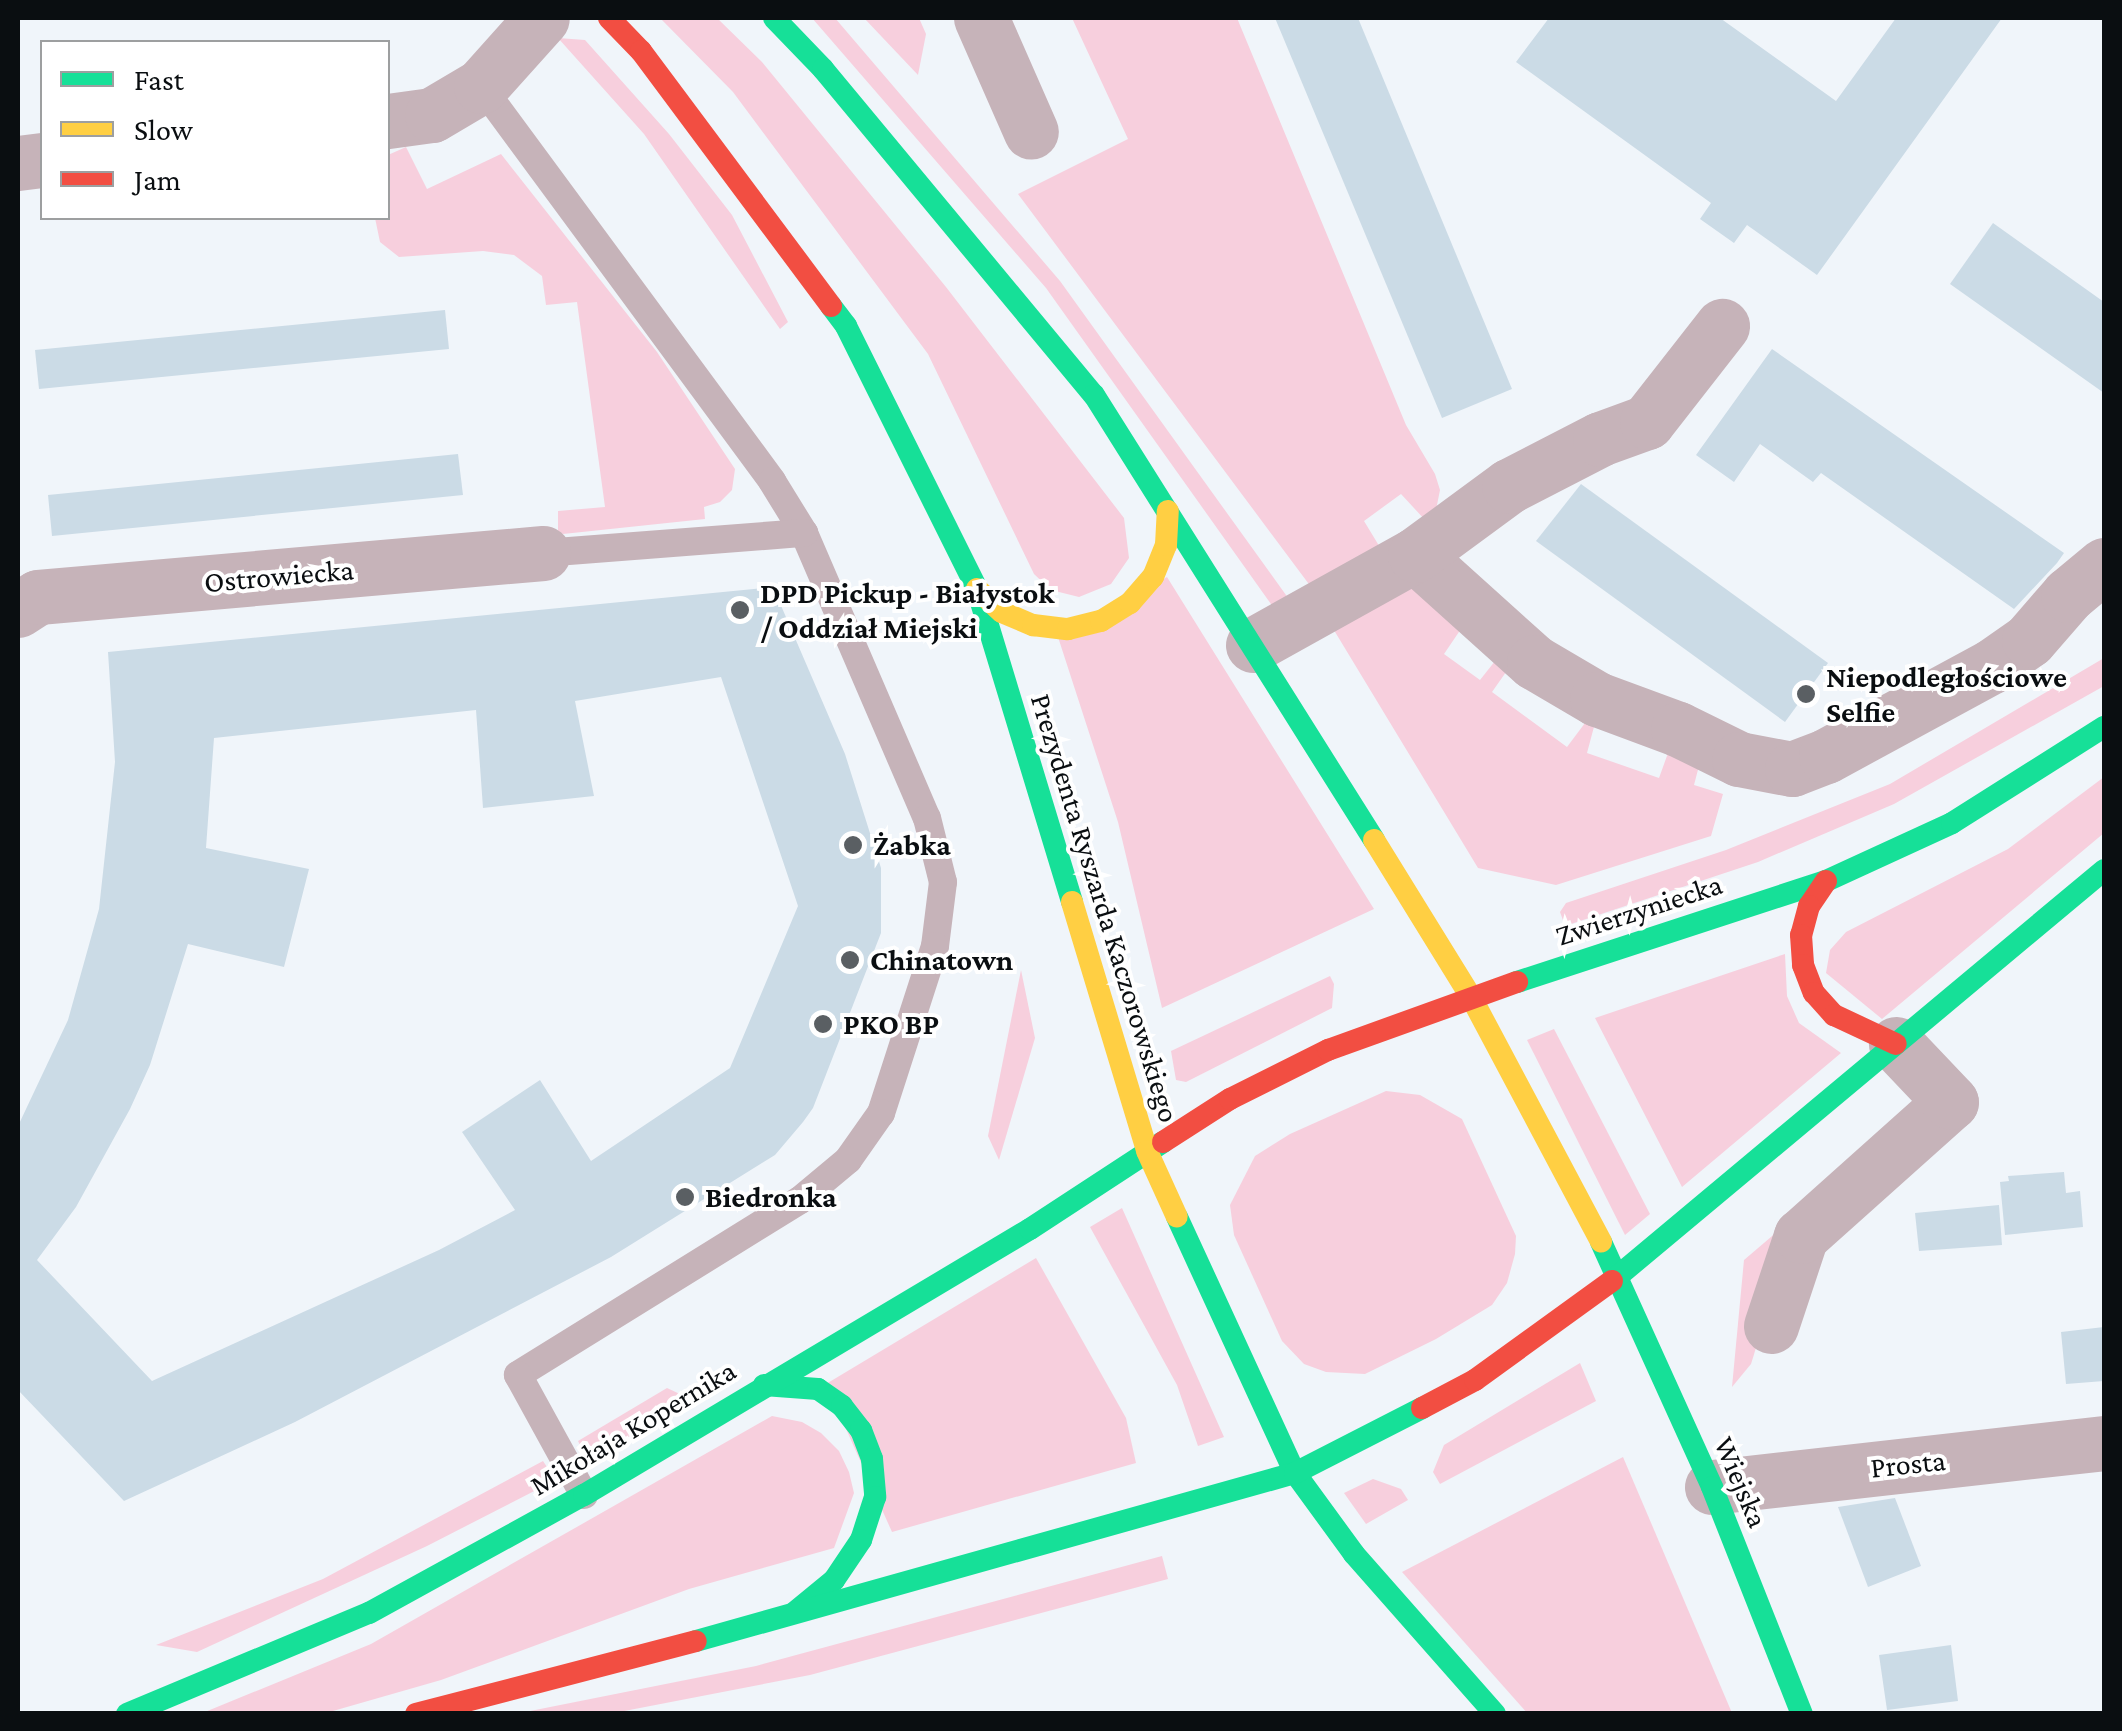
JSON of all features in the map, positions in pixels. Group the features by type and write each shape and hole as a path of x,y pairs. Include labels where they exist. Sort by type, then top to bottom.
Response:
{"main road":[{"name":"Prezydenta Ryszarda Kaczorowskiego","path":"609,18 641,51 846,326 977,589 1147,1151 1295,1473"},
{"path":"774,18 823,69 1094,395 1254,645 1470,997"},
{"path":"977,589 1002,612 1034,626 1068,629 1101,621 1130,603 1153,577 1166,546 1168,511"},
{"name":"Zwierzyniecka","path":"1147,1151 1230,1100 1328,1050 1470,997 1826,882 1952,823 2104,727"},
{"path":"416,1714 788,1617 1295,1473 1475,1380 1619,1276 2104,870"},
{"path":"1826,882 1809,906 1801,935 1808,979 1834,1015 1896,1044"},
{"name":"Wiejska","path":"1470,997 1619,1276 1712,1487 1802,1714"},
{"name":"Mikołaja Kopernika","path":"127,1714 369,1613 584,1495 764,1384 1030,1229 1147,1151"},
{"path":"764,1384 818,1388 842,1406 861,1430 872,1458 874,1498 862,1540 834,1580 788,1617"},
{"path":"1295,1473 1362,1564 1495,1714"}],"street":[{"path":"390,121 432,115 481,86 542,18"},
{"path":"981,18 1031,132"},
{"path":"1254,645 1415,555 1509,486 1600,439 1648,422 1722,326"},
{"name":"Ostrowiecka","path":"18,610 38,596 543,553"},
{"path":"1415,555 1534,662 1597,700 1678,729 1739,759 1792,769 1826,756 1992,666 2029,640 2068,595 2104,565"},
{"path":"1771,1326 1801,1236 1951,1102 1896,1044"},
{"name":"Prosta","path":"1712,1487 2104,1444"}],"lane":[{"path":"481,86 772,481 804,533 927,818 943,882 935,946 881,1113 848,1160 800,1200 518,1375 584,1495"},
{"path":"543,553 804,533"}],"shaded area":[{"path":"660,18 717,18 762,62 946,287 1124,518 1129,558 1111,584 1079,597 1051,590 1034,574 928,354 733,92"},
{"path":"812,18 835,18 1060,281 1291,602 1276,611 1046,288"},
{"path":"864,18 919,18 926,34 918,75"},
{"path":"1072,18 1237,18 1406,425 1435,474 1440,490 1436,510 1426,521 1401,494 1364,521 1381,549 1317,595 1018,194 1128,139"},
{"path":"558,38 585,40 669,134 732,215 788,322 780,329 644,134"},
{"path":"406,147 427,189 501,154 657,352 735,469 732,490 720,502 704,507 705,519 563,534 558,531 558,511 605,507 577,302 546,305 542,276 514,255 483,251 399,257 380,242 375,220 390,220 390,154"},
{"path":"1167,577 1374,909 1162,1008 1118,822 1058,637"},
{"path":"1413,583 1463,626 1444,654 1480,680 1499,656 1511,665 1492,692 1567,747 1588,719 1595,723 1587,753 1659,778 1672,742 1700,762 1694,785 1723,794 1711,836 1556,885 1478,868 1326,617"},
{"path":"2104,658 2104,686 1894,804 1758,862 1565,926 1560,912 1566,903 1726,850 1890,784"},
{"path":"2104,777 2104,833 1882,1019 1826,973 1830,950 1846,932 2008,849"},
{"path":"1785,954 1787,996 1799,1023 1841,1053 1682,1187 1595,1018"},
{"path":"1021,970 1035,1038 999,1160 988,1136"},
{"path":"1330,976 1334,984 1332,1008 1186,1082 1176,1080 1171,1051"},
{"path":"1554,1029 1650,1214 1625,1235 1527,1040"},
{"path":"1386,1091 1420,1095 1462,1119 1516,1236 1515,1254 1507,1283 1492,1305 1436,1339 1365,1374 1326,1372 1304,1364 1282,1341 1234,1235 1230,1205 1255,1156 1290,1134"},
{"path":"1122,1208 1224,1437 1198,1446 1177,1385 1090,1227"},
{"path":"1778,1231 1764,1322 1751,1364 1732,1387 1744,1260"},
{"path":"1036,1258 1126,1418 1136,1463 892,1532 826,1384"},
{"path":"1580,1363 1596,1401 1440,1484 1433,1472 1444,1445"},
{"path":"667,1388 682,1395 658,1420 597,1456 583,1451 578,1441"},
{"path":"772,1416 802,1422 821,1433 839,1451 849,1472 854,1493 834,1548 689,1589 441,1680 326,1713 200,1714 371,1644"},
{"path":"1623,1457 1732,1713 1527,1713 1402,1572"},
{"path":"543,1461 549,1470 546,1485 427,1546 197,1652 156,1645 323,1579"},
{"path":"1373,1479 1401,1489 1408,1500 1366,1524 1344,1493"},
{"path":"1162,1556 1168,1579 810,1675 614,1713 515,1714 756,1666"}],"building":[{"path":"1275,18 1358,18 1512,389 1442,418"},
{"path":"1549,18 1720,18 1836,101 1896,18 2002,18 1817,275 1747,225 1734,243 1700,219 1711,203 1516,62"},
{"path":"1993,223 2104,302 2104,393 1950,284"},
{"path":"445,310 449,349 39,389 35,350"},
{"path":"1772,349 2064,553 2057,563 2014,609 1821,473 1813,482 1760,444 1734,482 1696,455"},
{"path":"458,454 463,495 52,536 48,495"},
{"path":"1581,484 1828,663 1785,722 1536,541"},
{"path":"773,587 845,754 881,868 881,933 813,1108 775,1155 611,1257 295,1422 124,1501 18,1390 18,1126 68,1020 99,909 115,762 108,652","holes":["721,677 798,906 730,1068 591,1161 540,1080 462,1132 515,1210 439,1250 152,1381 37,1260 76,1207 130,1109 150,1065 188,944 284,967 309,869 206,848 214,738 476,710 483,808 594,796 575,701"]},
{"path":"2064,1172 2066,1193 2080,1191 2083,1227 2005,1235 2000,1182 2009,1181 2008,1176"},
{"path":"1999,1205 2002,1245 1919,1251 1915,1213"},
{"path":"2104,1327 2104,1381 2066,1384 2061,1332"},
{"path":"1895,1498 1921,1566 1868,1587 1838,1507"},
{"path":"1951,1645 1958,1701 1887,1710 1879,1655"}],"traffic: fast":[{"path":"774,18 823,69 1094,395 1374,840"},
{"path":"831,306 846,326 977,589 1072,902"},
{"path":"1517,982 1826,881 1952,823 2104,727"},
{"path":"1612,1281 2104,870"},
{"path":"127,1714 369,1613 584,1495 1030,1229 1163,1142"},
{"path":"1177,1217 1295,1473 1354,1554 1495,1714"},
{"path":"1601,1242 1712,1487 1802,1714"},
{"path":"764,1385 818,1389 842,1406 861,1430 872,1459 875,1497 861,1540 834,1580 795,1612"},
{"path":"696,1641 1295,1473 1422,1408"}],"traffic: slow":[{"path":"977,589 1002,612 1033,625 1068,629 1101,621 1130,603 1153,577 1166,545 1168,511"},
{"path":"1374,840 1471,997 1601,1242"},
{"path":"1072,902 1147,1151 1177,1217"}],"traffic: jam":[{"path":"609,18 641,51 831,306"},
{"path":"1826,881 1809,906 1801,935 1803,965 1814,993 1834,1015 1896,1044"},
{"path":"1163,1142 1230,1099 1328,1050 1517,982"},
{"path":"1422,1408 1475,1380 1612,1281"},
{"path":"416,1714 696,1641"}],"place":[{"name":"DPD Pickup - Białystok / Oddział Miejski","path":"740,610"},
{"name":"Niepodległościowe Selfie","path":"1806,694"},
{"name":"Żabka","path":"853,845"},
{"name":"Chinatown","path":"850,960"},
{"name":"PKO BP","path":"823,1024"},
{"name":"Biedronka","path":"685,1197"}]}
